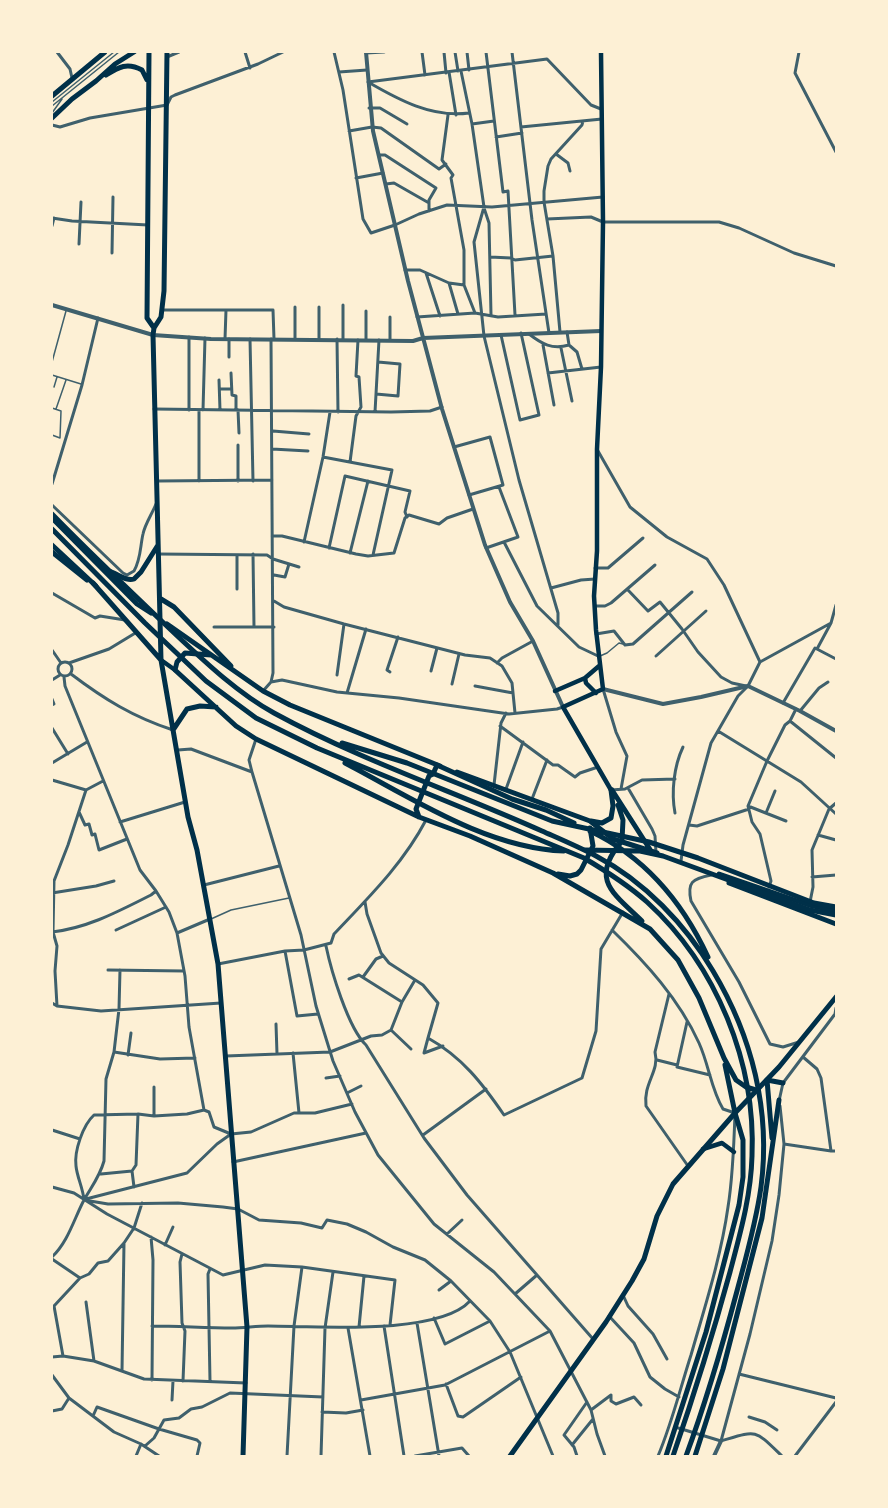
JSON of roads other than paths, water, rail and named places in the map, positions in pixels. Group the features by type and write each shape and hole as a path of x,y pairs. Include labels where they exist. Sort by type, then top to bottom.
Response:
{"main road":[{"path":"90,63 99,52"},
{"path":"52,96 105,52"},
{"path":"96,81 114,64 134,52"},
{"path":"149,52 149,225 147,318 154,328"},
{"path":"601,52 603,222 601,367 597,449 597,551 595,568 595,606 598,656 603,689 563,707 599,767 611,790 623,820 620,844 609,858 605,870 609,888 650,929 678,960 699,998 724,1058 736,1080 746,1087 756,1090"},
{"path":"167,55 165,270 161,317 154,328 153,335 154,410 158,481 158,554 161,599 161,660 186,802 204,885 218,964 226,1056 230,1134 238,1209 247,1327 243,1456"},
{"path":"52,118 72,99 96,81 120,66 129,65 142,70 149,85"},
{"path":"52,514 106,569 224,678 257,703 324,738 597,856 626,874 657,901 695,943 715,974"},
{"path":"52,518 137,604 238,672 263,691 312,716 437,765 590,821 602,823 611,818 611,790"},
{"path":"52,529 145,623 206,681 256,718 317,748 444,815 494,837 546,850 640,851 663,856 810,910 836,915"},
{"path":"52,544 96,586 161,660 175,670 236,726 256,739 420,817 495,846 553,873 623,912 650,929"},
{"path":"103,569 118,574 126,580 134,579 141,572 158,544"},
{"path":"52,552 75,572 96,586"},
{"path":"161,599 174,608 238,672"},
{"path":"175,670 177,662 185,653 213,656"},
{"path":"556,691 585,678 599,666"},
{"path":"590,674 597,677 601,681"},
{"path":"585,678 586,683 596,693"},
{"path":"173,730 187,709 200,706 216,707"},
{"path":"324,738 407,763 552,821 649,842 698,858 814,903 836,907"},
{"path":"317,748 584,858 620,881 647,902 671,926 689,950 712,987 727,1016 739,1049 748,1086 752,1128 752,1157 743,1224 720,1310 697,1387 673,1456"},
{"path":"420,817 416,809 429,776 433,774 437,765"},
{"path":"437,765 512,798 546,810 593,832 646,868 664,886 694,928 715,974 736,1014 751,1054 761,1104 763,1161 761,1188 754,1226 726,1332 686,1456"},
{"path":"611,790 653,853 836,924"},
{"path":"590,821 620,844 681,861 809,905 836,911"},
{"path":"553,873 570,876 577,874 581,870 593,846 590,821"},
{"path":"510,1456 539,1417 623,1295 644,1259 657,1216 673,1184 743,1104 775,1072 836,997"},
{"path":"666,1456 706,1332 734,1228 743,1177 743,1140 735,1113 724,1058"},
{"path":"767,1080 780,1082"},
{"path":"767,1080 772,1151"},
{"path":"695,1456 723,1369 762,1218 776,1131 777,1107 779,1100"},
{"path":"702,1150 722,1143 734,1152"}],"street":[{"path":"57,52 70,69 72,78"},
{"path":"167,55 178,52"},
{"path":"245,52 250,68"},
{"path":"52,125 60,127 90,118 167,105 171,97 175,95 250,68 283,52"},
{"path":"334,52 339,72 363,220 370,234 447,205 484,207 509,206 603,197"},
{"path":"263,691 271,682 282,680 347,693 399,698 506,713 558,709 563,707 533,641 510,602 486,548 442,407 417,317 372,127 369,108 366,53 384,52"},
{"path":"422,52 425,75"},
{"path":"444,52 456,115"},
{"path":"455,52 472,124 484,207 489,223 491,315"},
{"path":"466,52 469,70"},
{"path":"486,52 503,192 508,191 515,315"},
{"path":"512,52 549,332"},
{"path":"799,52 795,73 836,152"},
{"path":"368,82 488,68 546,59 591,105 601,109"},
{"path":"339,72 367,70"},
{"path":"368,82 419,108 448,115 469,113"},
{"path":"369,108 380,108 407,124"},
{"path":"448,115 442,160 454,175 451,178 455,206 458,209 464,250 464,285 475,313"},
{"path":"522,127 602,119"},
{"path":"472,124 494,121"},
{"path":"560,332 553,256 544,202 548,166 556,154 582,125 583,121"},
{"path":"349,131 372,127 381,128 439,169 446,164"},
{"path":"496,137 522,133"},
{"path":"556,154 568,163 570,171"},
{"path":"379,155 385,155 436,188 429,203 429,211"},
{"path":"356,178 383,173"},
{"path":"386,184 394,183 429,203"},
{"path":"112,253 113,197"},
{"path":"79,244 81,202"},
{"path":"484,207 474,242 480,314 484,336 520,480 558,613 558,625"},
{"path":"547,219 591,217 603,222 719,222 739,228 794,252 836,266"},
{"path":"52,226 53,218 80,222 149,225"},
{"path":"490,257 511,258 515,260 553,256"},
{"path":"405,270 426,273 449,283 464,285"},
{"path":"426,273 440,316"},
{"path":"449,283 458,314"},
{"path":"52,305 153,335 190,338 413,341 423,338 601,331"},
{"path":"343,305 343,340"},
{"path":"295,307 295,339"},
{"path":"319,307 319,339"},
{"path":"162,310 273,310 272,536 274,627 271,682"},
{"path":"226,310 229,357"},
{"path":"366,311 366,340"},
{"path":"417,317 475,313 498,317 546,314"},
{"path":"390,317 390,340"},
{"path":"52,484 54,472 82,384 98,318"},
{"path":"567,332 569,346 577,352 582,369"},
{"path":"501,335 520,420 539,415 521,333"},
{"path":"528,333 544,346 561,348 569,346"},
{"path":"189,410 190,338"},
{"path":"204,410 205,338"},
{"path":"250,339 253,410 253,480"},
{"path":"337,339 338,412"},
{"path":"350,462 356,416 361,408 359,377 356,376 358,340"},
{"path":"376,412 379,340"},
{"path":"544,346 554,405"},
{"path":"561,348 572,401"},
{"path":"376,394 398,396 400,364 378,362"},
{"path":"548,373 601,367"},
{"path":"231,373 230,389 232,395 236,396 239,432"},
{"path":"220,380 220,410"},
{"path":"220,389 230,389"},
{"path":"154,410 376,412 430,411 442,407"},
{"path":"199,410 199,481"},
{"path":"304,542 323,457 330,412"},
{"path":"273,431 309,434"},
{"path":"454,447 490,437 503,486 469,495"},
{"path":"238,445 238,480"},
{"path":"272,449 308,451"},
{"path":"597,449 630,507 667,537 706,559 724,585 760,662"},
{"path":"323,457 392,470 373,555"},
{"path":"272,536 282,536 304,542 329,548 350,553 373,555 394,554 407,517 405,512 410,491 345,476 329,548"},
{"path":"158,481 272,480"},
{"path":"350,553 368,481"},
{"path":"486,548 518,537 499,487"},
{"path":"52,504 123,574 127,575 134,571 137,567 142,552 143,534 158,499"},
{"path":"407,517 409,515 439,524 447,518 474,509"},
{"path":"595,568 608,568 643,538"},
{"path":"504,542 537,606 579,647 598,656"},
{"path":"158,554 266,555 273,559 299,567"},
{"path":"253,554 254,627"},
{"path":"237,555 237,589"},
{"path":"274,575 285,577 289,564"},
{"path":"595,606 605,606 611,603 655,565"},
{"path":"551,588 581,580 595,579"},
{"path":"627,589 648,611 660,602 698,652 721,677 732,683 748,686 800,711 836,732"},
{"path":"596,634 614,631 626,645 633,644 692,592"},
{"path":"52,593 95,618 100,616 125,620"},
{"path":"274,601 284,607 344,624 458,654 490,658 502,666 512,683 515,712"},
{"path":"783,703 815,648 817,649 831,623 836,608"},
{"path":"656,656 706,610"},
{"path":"681,861 711,743 738,696 748,686 760,662 831,623"},
{"path":"337,675 344,624"},
{"path":"214,627 274,627"},
{"path":"347,693 366,629"},
{"path":"61,664 69,663 109,650 137,632"},
{"path":"390,672 387,670 398,637"},
{"path":"497,663 502,658 533,641"},
{"path":"431,671 437,648"},
{"path":"817,649 836,659"},
{"path":"52,650 61,664"},
{"path":"452,684 458,654"},
{"path":"69,663 72,667 71,674"},
{"path":"61,664 58,668 60,675 64,677 71,674"},
{"path":"71,674 106,700 153,724 173,730"},
{"path":"52,680 60,675"},
{"path":"64,677 65,686 87,742 140,870 166,907 177,933 184,971 186,1005 204,1110"},
{"path":"800,711 819,688 828,682"},
{"path":"475,686 513,693"},
{"path":"603,689 663,704 748,686"},
{"path":"603,689 616,732 626,756 621,789"},
{"path":"52,699 54,704 52,705"},
{"path":"768,891 771,881 760,834 752,822 748,807 767,761 785,725 790,721 796,709"},
{"path":"494,785 500,726 506,713"},
{"path":"790,721 836,758"},
{"path":"500,726 547,760 575,777 580,773 599,767"},
{"path":"52,728 68,754"},
{"path":"718,731 801,782 836,814"},
{"path":"256,739 250,760 252,772 304,950 318,1014 330,1052 366,1133 378,1155 434,1224 494,1272 550,1331 591,1410 605,1456"},
{"path":"52,763 87,742"},
{"path":"506,789 522,742"},
{"path":"675,813 672,801 677,759 683,747"},
{"path":"178,750 191,749 252,772"},
{"path":"532,799 547,760"},
{"path":"611,790 628,788 642,780 675,779"},
{"path":"52,780 86,790 103,781"},
{"path":"628,788 655,836 653,853"},
{"path":"57,1006 55,971 57,946 53,932 52,893 54,881 68,845 86,790"},
{"path":"766,813 775,790"},
{"path":"120,822 186,802"},
{"path":"809,905 812,897 812,850 829,808 836,803"},
{"path":"689,825 697,826 748,807 786,821"},
{"path":"79,812 85,825 89,824 92,835 95,834 99,850 127,839"},
{"path":"218,964 285,951 304,950 331,944 334,934 380,886 415,842 426,819"},
{"path":"818,835 836,840"},
{"path":"204,885 279,866"},
{"path":"711,875 700,877 692,882 689,891 691,901 739,982 770,1044 783,1047 799,1042"},
{"path":"812,877 836,875"},
{"path":"52,893 96,886 114,881"},
{"path":"53,932 75,929 101,919 151,895 156,891"},
{"path":"365,902 367,914 383,956 390,963 423,986 438,1003 424,1053 443,1046"},
{"path":"116,930 166,907"},
{"path":"428,1038 443,1046 471,1071 486,1089 504,1115 582,1078 596,1031 601,949 623,912"},
{"path":"177,933 210,919"},
{"path":"612,930 636,953 663,983 700,1044 717,1098 723,1109 735,1113 734,1152 728,1208 723,1232 702,1318 671,1425 658,1456"},
{"path":"326,946 329,963 360,1040 366,1045 423,1135 467,1195 593,1339"},
{"path":"285,951 297,1016 318,1014"},
{"path":"363,977 376,959 383,956"},
{"path":"108,970 184,971"},
{"path":"80,1278 52,1258 61,1249 84,1200 101,1174 104,1161 106,1079 114,1052 119,1009 120,970"},
{"path":"349,979 359,975 402,1002"},
{"path":"226,1056 330,1052 371,1036 382,1035 391,1030 402,1002 415,980"},
{"path":"669,994 655,1052 657,1060 644,1095 646,1106 688,1166"},
{"path":"52,1003 57,1006 101,1011 221,1003"},
{"path":"714,1456 721,1441 772,1241 780,1195 784,1144 779,1100 780,1082 803,1057 835,1014 836,1008"},
{"path":"677,1065 687,1022"},
{"path":"276,1024 277,1054"},
{"path":"391,1030 411,1050"},
{"path":"128,1055 131,1033"},
{"path":"114,1052 160,1059 195,1058"},
{"path":"293,1053 299,1113"},
{"path":"803,1057 817,1069 822,1078 831,1151"},
{"path":"657,1060 677,1065 677,1067 710,1075"},
{"path":"326,1078 340,1076"},
{"path":"347,1093 361,1086"},
{"path":"154,1087 154,1116"},
{"path":"423,1135 486,1089"},
{"path":"84,1200 75,1166 80,1139 87,1121 94,1115 104,1113 154,1116 187,1114 204,1110 209,1112 214,1127 230,1134 251,1132 294,1113 315,1112 352,1104"},
{"path":"134,1186 132,1171 136,1165 138,1114"},
{"path":"52,1130 80,1139"},
{"path":"233,1162 366,1133"},
{"path":"84,1200 187,1173 216,1144 230,1134"},
{"path":"784,1144 836,1151"},
{"path":"101,1174 132,1171"},
{"path":"52,1187 74,1193 134,1228 223,1275 242,1269 265,1265 302,1267 394,1280 390,1325"},
{"path":"84,1200 108,1204 178,1203 238,1209 259,1220 301,1223 322,1228 326,1220 347,1224 425,1260 451,1281 490,1321 510,1352 539,1417 553,1456"},
{"path":"63,1356 54,1306 80,1278 89,1274 98,1263 108,1260 124,1243 134,1228 142,1203"},
{"path":"447,1234 462,1220"},
{"path":"165,1245 173,1227"},
{"path":"151,1237 152,1380"},
{"path":"122,1371 124,1243"},
{"path":"182,1254 180,1262 184,1326 183,1381"},
{"path":"287,1456 294,1326 302,1267"},
{"path":"210,1269 208,1274 210,1381"},
{"path":"321,1456 325,1328 333,1272"},
{"path":"515,1294 537,1275"},
{"path":"358,1328 364,1276"},
{"path":"439,1290 451,1281"},
{"path":"623,1295 628,1306 653,1334 667,1359"},
{"path":"152,1326 294,1326 358,1328 384,1326 417,1323 451,1313 466,1305 470,1300"},
{"path":"86,1302 94,1361"},
{"path":"609,1316 634,1343 650,1377 665,1389 679,1397"},
{"path":"434,1318 445,1344 490,1321"},
{"path":"417,1323 439,1454"},
{"path":"384,1326 404,1456"},
{"path":"348,1328 370,1456"},
{"path":"361,1400 446,1384 550,1331"},
{"path":"52,1357 63,1356 94,1361 152,1380 246,1383"},
{"path":"739,1374 836,1398"},
{"path":"52,1375 69,1398 114,1432 143,1445 160,1456"},
{"path":"446,1384 458,1416 463,1417 521,1377"},
{"path":"172,1400 174,1381"},
{"path":"136,1456 143,1445 154,1438 164,1420 179,1418 191,1410 202,1407 230,1393 323,1397"},
{"path":"591,1410 611,1395 611,1401 616,1404 634,1397 642,1405"},
{"path":"52,1411 62,1409 69,1398"},
{"path":"577,1456 564,1435 587,1402"},
{"path":"795,1456 836,1402"},
{"path":"93,1416 97,1406 159,1429 197,1440 200,1443 197,1456"},
{"path":"322,1412 346,1413 363,1410"},
{"path":"749,1417 765,1422 778,1430"},
{"path":"572,1446 593,1419"},
{"path":"671,1425 721,1441 750,1432 762,1437 782,1456"},
{"path":"415,1456 439,1454 462,1448 469,1456"}],"lane":[{"path":"52,102 114,52"},
{"path":"52,106 119,52"},
{"path":"52,113 63,97"},
{"path":"52,362 67,309"},
{"path":"52,375 82,384"},
{"path":"54,387 57,377"},
{"path":"56,410 66,380"},
{"path":"52,408 60,411 60,438 52,435"},
{"path":"598,656 607,653 619,643 626,645"},
{"path":"210,919 231,910 289,898"}]}
